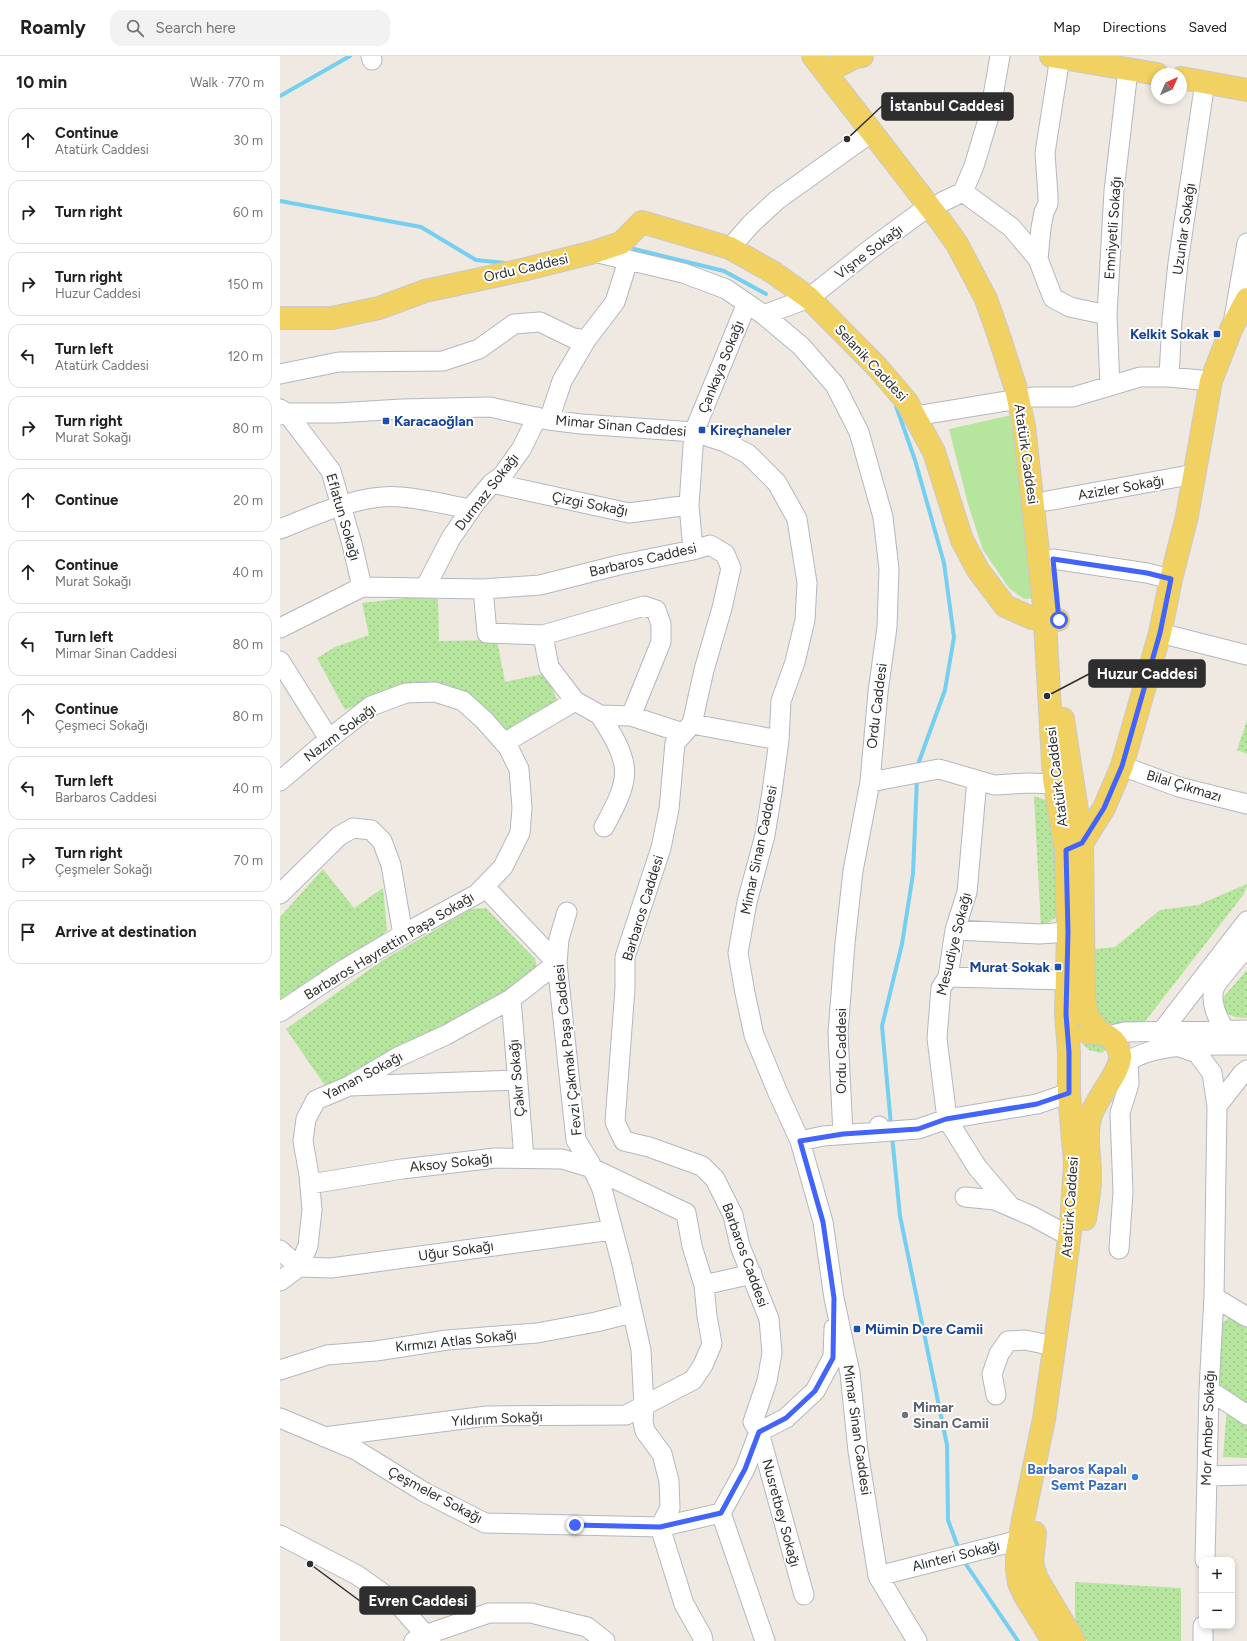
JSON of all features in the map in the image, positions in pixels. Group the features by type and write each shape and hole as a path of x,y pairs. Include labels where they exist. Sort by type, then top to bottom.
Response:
{"main road":[{"path":"826,63 862,56"},
{"path":"1055,57 1151,73"},
{"name":"Atatürk Caddesi","path":"826,63 872,132 976,250 1015,341 1025,398 1047,501 1053,559 1052,620 1055,784 1074,847 1068,932 1066,1014 1069,1055 1069,1093 1075,1164 1069,1236 1027,1541 1037,1579 1074,1641"},
{"name":"Atatürk Caddesi","path":"826,63 936,204"},
{"path":"1187,79 1247,90"},
{"name":"Selanik Caddesi","path":"594,252 620,243 642,222 730,248 774,272 810,298 878,368 907,402 934,452 962,540 978,570 1005,606 1032,618 1052,620"},
{"name":"Ordu Caddesi","path":"280,318 332,318 379,308 425,291 522,270 594,252"},
{"path":"1074,847 1104,808 1122,766 1160,633 1171,579 1188,516 1211,381 1232,327 1247,299"},
{"name":"Atatürk Caddesi","path":"1025,398 1028,452 1052,620 1062,716 1074,847 1084,997 1088,1018 1104,1035"},
{"path":"1092,1032 1104,1035 1113,1041 1118,1047 1120,1054 1119,1069 1101,1083 1092,1084 1083,1081 1072,1070 1069,1055 1075,1041 1079,1037 1092,1032"},
{"name":"Atatürk Caddesi","path":"1053,1641 1019,1583 1017,1570 1027,1541 1062,1397 1090,1179 1088,1144 1091,1115 1101,1094 1119,1069"}],"street":[{"path":"936,204 963,192 974,166 990,113 1000,56"},
{"path":"1038,259 1041,228 1044,212 1048,204 1045,154 1055,57"},
{"name":"Emniyetli Sokağı","path":"1110,386 1107,315 1114,191 1128,70"},
{"name":"Uzunlar Sokağı","path":"1169,377 1172,320 1178,263 1205,82"},
{"path":"730,248 751,224 777,200 872,132"},
{"path":"963,192 1011,228 1038,259 1053,298 1070,307 1107,315"},
{"name":"Vişne Sokağı","path":"810,298 868,252 936,204"},
{"path":"1232,327 1247,243"},
{"name":"Ordu Caddesi","path":"594,252 684,273 726,290 764,315 801,346 834,384 859,432 883,517 889,569 887,627 878,692 870,782 854,872 845,943 838,1033 843,1134"},
{"name":"Durmaz Sokağı","path":"425,588 451,538 471,509 492,483 502,476 543,419 562,381 586,340 616,302 628,261"},
{"path":"764,315 810,298"},
{"name":"Çankaya Sokağı","path":"693,550 689,505 694,432 747,303"},
{"path":"280,374 339,362 442,361 479,349 514,324 540,322 574,338 586,340"},
{"path":"915,416 1025,398 1073,397 1140,377 1169,377 1211,381"},
{"name":"Mimar Sinan Caddesi","path":"282,412 336,413 402,409 490,407 543,419 581,424 694,432 725,442 748,454 777,482 797,519 807,583 805,620 795,662 781,701 779,740 765,835 747,902 738,953 754,1035 800,1141 823,1222 834,1298 850,1372 858,1451 878,1576 916,1641"},
{"name":"Eflatun Sokağı","path":"282,412 331,471 352,544 362,587"},
{"name":"Azizler Sokağı","path":"1047,501 1195,474"},
{"name":"Çizgi Sokağı","path":"492,483 629,513 689,505"},
{"path":"280,529 341,506 367,499 400,497 471,509"},
{"name":"Barbaros Caddesi","path":"280,628 362,587 483,589 540,585 619,564 693,550 710,545 725,554 731,568 722,608 704,670 692,724 675,743 669,809 661,848 625,957 625,988 615,1122 624,1141 649,1147 702,1166 715,1179 733,1215 740,1246 769,1320 772,1353 767,1381 752,1422 759,1432"},
{"path":"1053,559 1147,573 1171,579"},
{"path":"483,589 487,633 543,636 644,606 656,610 661,624 661,642 631,716"},
{"path":"1160,633 1247,655"},
{"path":"543,636 549,667 575,701 600,715 631,716 683,733 692,724 779,740"},
{"path":"280,661 329,739"},
{"name":"Nazım Sokağı","path":"283,773 371,706 406,693 435,692 463,701 484,720 504,743"},
{"path":"504,743 575,701"},
{"path":"600,715 619,748 625,766 624,780 619,797 604,827"},
{"name":"Barbaros Hayrettin Paşa Sokağı","path":"280,1012 343,970 477,894 503,867 520,833 522,808 519,770 504,743"},
{"name":"Bilal Çıkmazı","path":"1122,766 1179,787 1247,804"},
{"path":"870,782 939,769 994,785 1029,783 1055,784"},
{"name":"Mesudiye Sokağı","path":"977,780 967,892 955,930 948,977 941,988 937,1038 946,1119 977,1167 1011,1207"},
{"path":"280,894 339,836 353,828 371,830 382,842 391,865 404,935"},
{"path":"485,887 557,963"},
{"name":"Fevzi Çakmak Paşa Caddesi","path":"567,912 559,938 557,963 576,1140 602,1189 622,1265 641,1350 644,1407 643,1422 645,1430 662,1454 669,1481 670,1508 660,1527"},
{"path":"1162,1031 1247,921"},
{"path":"955,930 1040,934 1068,932"},
{"path":"1225,1030 1217,1015 1214,1004 1214,988 1247,946"},
{"name":"Yaman Sokağı","path":"299,1268 308,1246 312,1210 310,1184 303,1142 306,1119 316,1100 348,1086 398,1056 446,1035 511,999 557,963"},
{"path":"948,977 1068,980"},
{"name":"Çakır Sokağı","path":"511,999 516,1080 524,1158"},
{"path":"1104,1035 1125,1032 1247,1030"},
{"path":"1119,1249 1123,1192 1120,1113 1129,1084 1119,1069 1146,1053 1176,1046 1247,1045"},
{"name":"Mor Amber Sokağı","path":"1176,1046 1198,1054 1212,1073 1217,1106 1214,1297 1209,1390 1205,1557"},
{"path":"1217,1106 1242,1074 1247,1070"},
{"path":"348,1086 516,1080"},
{"path":"800,1141 879,1129 918,1129 946,1119 1037,1104 1069,1093"},
{"name":"Aksoy Sokağı","path":"310,1184 402,1168 494,1158 562,1159 592,1168 686,1213 692,1246 704,1285"},
{"name":"Mesudiye Sokağı","path":"965,1197 995,1200 1069,1236"},
{"name":"Uğur Sokağı","path":"299,1268 331,1268 612,1230"},
{"path":"280,1250 299,1268 280,1281"},
{"path":"704,1285 752,1274"},
{"name":"Yıldırım Sokağı","path":"324,1437 487,1416 626,1416 693,1380 703,1364 712,1344 704,1285"},
{"path":"1214,1297 1247,1317"},
{"path":"765,1641 721,1513 745,1469 759,1432 786,1418 815,1391 833,1358 834,1298"},
{"name":"Kırmızı Atlas Sokağı","path":"280,1370 327,1355 376,1351 447,1340 537,1333 596,1322 632,1313"},
{"path":"996,1395 992,1374 999,1354 1008,1341 1025,1340 1054,1346"},
{"path":"1209,1390 1247,1416"},
{"name":"Çeşmeler Sokağı","path":"280,1418 356,1450 424,1492 485,1523 660,1527 721,1513"},
{"name":"Nusretbey Sokağı","path":"759,1432 804,1595"},
{"path":"1207,1476 1247,1474"},
{"path":"660,1527 684,1604 702,1636 703,1641"},
{"path":"280,1535 357,1575 398,1605 424,1639 489,1613 531,1613 588,1627 605,1641"},
{"name":"Alınteri Sokağı","path":"878,1576 961,1555 1027,1541"},
{"path":"1203,1629 1203,1641"}],"green space":[{"path":"1012,415 1037,598 1024,599 1009,588 983,550 968,504 949,429"},
{"path":"414,597 438,599 439,641 497,640 505,682 547,673 558,703 508,732 472,696 433,683 392,690 345,710 317,658 335,647 369,635 362,603"},
{"path":"1247,720 1247,754 1237,750"},
{"path":"1034,796 1054,803 1061,914 1041,927"},
{"path":"323,869 354,908 383,888 387,930 372,945 280,1007 280,917"},
{"path":"1247,884 1244,894 1136,1033 1101,1053 1089,1050 1080,1041 1086,950 1115,947 1160,910 1198,905"},
{"path":"486,908 535,959 537,967 508,989 434,1035 326,1087 286,1029 383,960 471,909"},
{"path":"1247,970 1247,1018 1235,1017 1222,1011 1220,1001"},
{"path":"1230,1317 1247,1327 1247,1407 1218,1388 1218,1326"},
{"path":"1227,1408 1247,1421 1247,1458 1223,1457"},
{"path":"1075,1582 1181,1588 1181,1641 1087,1641 1075,1619"}],"waterway":[{"path":"280,96 350,56"},
{"path":"280,201 421,227 476,260 505,263"},
{"path":"634,249 724,271 766,294"},
{"path":"896,406 915,460 944,563 954,637 945,690 917,767"},
{"path":"891,1125 882,1026 902,944 913,874 917,778"},
{"path":"892,1136 900,1216 947,1445 948,1520 959,1550"},
{"path":"963,1560 1018,1641"}],"place":[{"name":"İstanbul Caddesi̇","path":"847,139"},
{"name":"Kelkit Sokak","path":"1217,334"},
{"name":"Karacaoğlan","path":"386,421"},
{"name":"Kireçhaneler","path":"702,430"},
{"name":"Huzur Caddesi","path":"1047,696"},
{"name":"Murat Sokak","path":"1058,967"},
{"name":"Mümin Dere Camii","path":"857,1329"},
{"name":"Mimar Sinan Camii","path":"905,1415"},
{"name":"Barbaros Kapalı Semt Pazarı","path":"1135,1477"},
{"name":"Evren Caddesi","path":"310,1564"}],"route":[{"path":"575,1525 660,1527 721,1513 731,1492 745,1469 759,1432 786,1418 815,1391 833,1358 834,1298 823,1222 800,1141 823,1136 918,1129 952,1117 1037,1104 1069,1093 1069,1052 1066,1014 1068,932 1066,850 1082,843 1104,808 1122,766 1160,633 1171,579 1147,573 1053,559 1059,620"}]}
